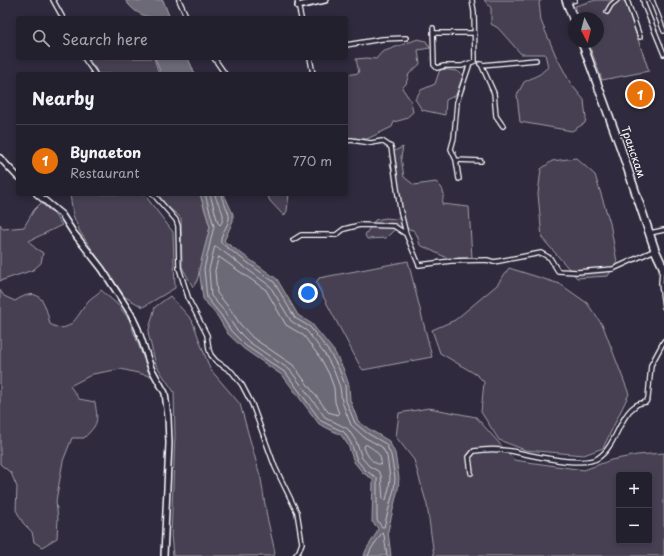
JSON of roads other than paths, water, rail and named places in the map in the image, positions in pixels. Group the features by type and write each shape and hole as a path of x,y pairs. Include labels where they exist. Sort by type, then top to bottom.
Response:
{"highway":[{"path":"567,1 571,12"},
{"name":"Транскам","path":"584,48 655,250 663,268"}],"main road":[{"path":"298,6 325,0"},
{"path":"0,158 16,175"},
{"path":"39,196 62,215 73,232 102,268 131,314 138,329 151,368 165,393 169,443 164,556"}],"street":[{"path":"53,0 62,16"},
{"path":"179,0 186,16"},
{"path":"297,0 300,16"},
{"path":"472,0 475,61"},
{"path":"567,1 575,0"},
{"path":"607,12 611,5 617,0"},
{"path":"627,0 640,37"},
{"path":"643,0 664,54"},
{"path":"652,0 664,31"},
{"path":"652,26 661,23"},
{"path":"433,28 434,65 437,68 444,66 462,66 475,61 481,64 536,60"},
{"path":"433,33 474,33"},
{"path":"348,45 382,39 406,38"},
{"path":"85,60 93,72"},
{"path":"215,60 224,72"},
{"path":"310,60 313,72"},
{"path":"459,179 456,160 451,149 454,138 457,102 470,63"},
{"path":"481,64 494,93 496,116 503,126"},
{"path":"348,140 372,143 382,140 391,147 400,209 406,234 419,264 423,265 451,261 502,261 541,253 550,258 558,271 584,272 613,269 655,250"},
{"path":"456,160 481,161"},
{"path":"155,196 176,220 178,226 179,268 189,300 207,335 211,355 216,361 239,379 252,404 275,467 297,512 302,543 295,556"},
{"path":"293,240 301,235 336,235 344,229 360,225 394,226 406,234"},
{"path":"650,233 664,230"},
{"path":"663,268 661,284 664,307"},
{"path":"471,474 469,457 474,451 478,450 510,451 559,461 597,459 605,452 615,437 628,412 636,405 646,402 648,398 651,365 664,341"}],"water":[{"path":"125,0 135,0 141,2 142,0 163,0 169,16 145,16 130,6"},
{"path":"156,60 189,60 194,72 160,72"},
{"path":"201,196 225,196 233,214 233,221 224,241 277,279 298,315 312,324 334,351 343,368 349,385 350,400 358,421 389,441 395,453 399,478 398,489 388,531 391,556 364,556 378,528 372,522 373,479 363,473 354,462 348,445 341,435 319,424 283,376 244,349 228,334 218,317 203,299 199,269 210,227"}],"place":[{"name":"Bynaeton","path":"640,94"}]}
